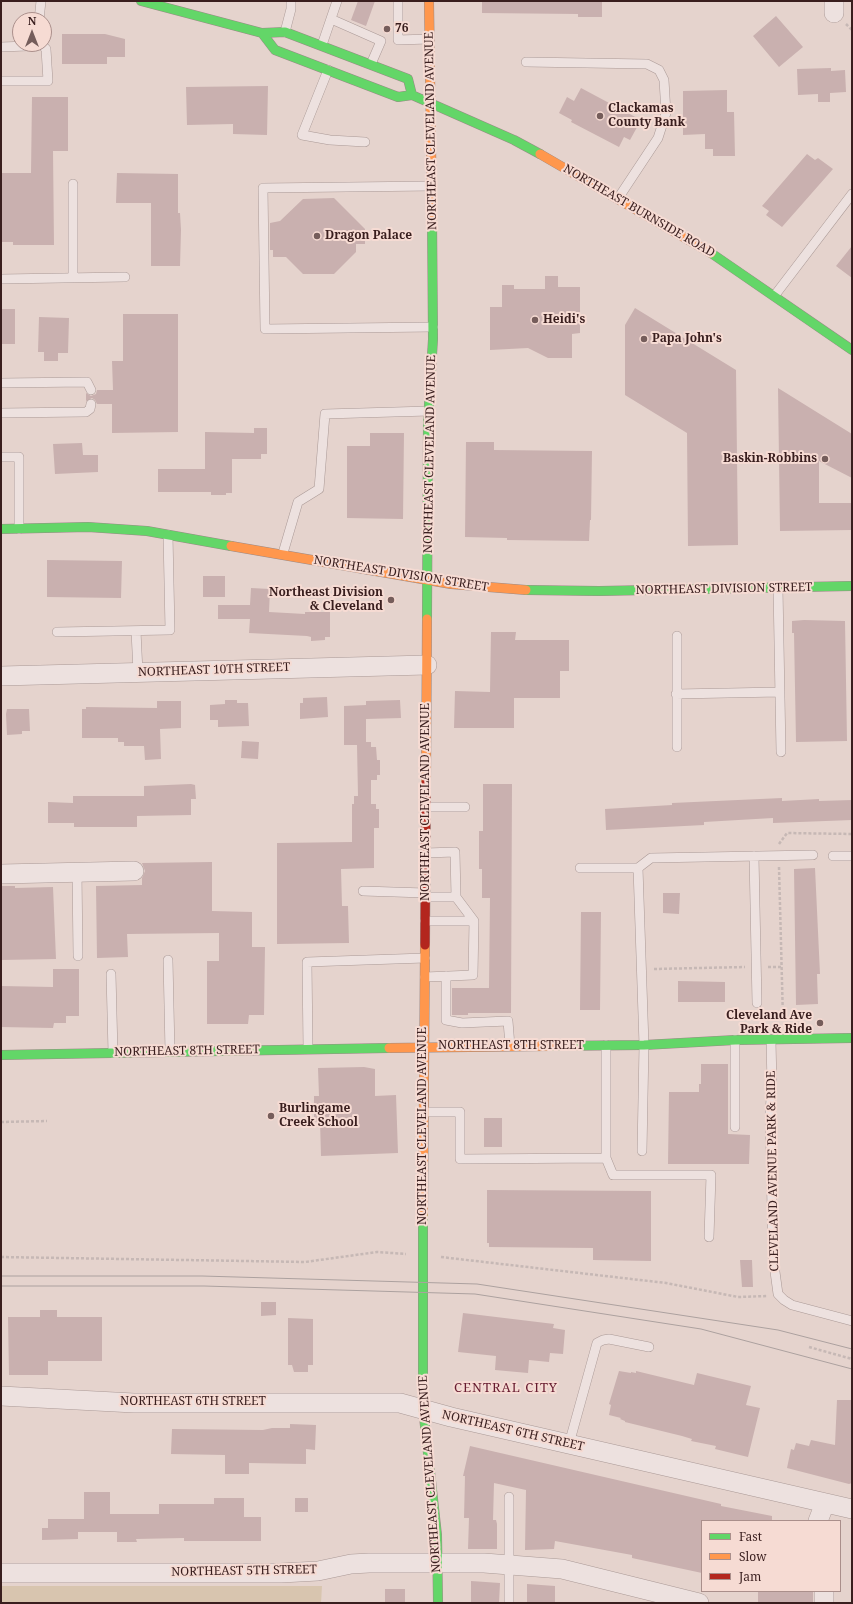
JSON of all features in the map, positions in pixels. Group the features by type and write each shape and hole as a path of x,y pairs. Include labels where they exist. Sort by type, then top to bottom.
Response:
{"main road":[{"path":"141,1 262,33 285,32 408,79 412,95"},
{"name":"NORTHEAST CLEVELAND AVENUE","path":"429,1 432,103 433,327 429,411 423,1408 436,1517 438,1603"},
{"name":"NORTHEAST BURNSIDE ROAD","path":"262,33 276,50 398,97 412,95 514,140 698,244 775,295 852,350"},
{"name":"NORTHEAST DIVISION STREET","path":"1,529 117,528 168,533 428,580 483,588 546,592 852,586"},
{"name":"NORTHEAST 8TH STREET","path":"1,1055 424,1046 644,1045 735,1040 852,1038"}],"street":[{"name":"NORTHEAST 10TH STREET","path":"1,676 427,665"},
{"path":"1,874 134,871"},
{"name":"NORTHEAST 6TH STREET","path":"1,1396 134,1403 400,1403 423,1408 451,1417 852,1509"},
{"path":"818,1520 825,1503"},
{"name":"NORTHEAST 5TH STREET","path":"1,1573 281,1573 318,1571 357,1563 438,1562 509,1564 562,1569 699,1603"},
{"path":"824,1592 824,1603"}],"lane":[{"path":"40,12 41,1"},
{"path":"178,12 182,1"},
{"path":"285,32 291,9 291,1"},
{"path":"322,45 337,1"},
{"path":"398,1 398,40"},
{"path":"331,19 382,41 429,39"},
{"path":"371,64 382,41"},
{"path":"1,47 12,47"},
{"path":"1,81 48,81 46,52"},
{"path":"526,62 647,64 659,70 664,80 666,113 658,138 619,198"},
{"path":"328,69 302,135 330,140 365,142"},
{"path":"73,184 73,278"},
{"path":"432,186 263,188 265,329 433,327"},
{"path":"775,295 852,194"},
{"path":"1,279 126,278"},
{"path":"1,383 87,382 91,390"},
{"path":"1,413 86,412 90,409 91,404"},
{"path":"283,553 298,502 319,489 325,414 429,411"},
{"path":"1,457 19,457 19,529"},
{"path":"57,632 170,630 168,533"},
{"path":"778,588 781,752"},
{"path":"136,631 138,672"},
{"path":"677,636 677,748"},
{"path":"676,694 780,692"},
{"path":"426,807 465,807"},
{"path":"425,977 473,975 474,921 456,897 454,852 426,853"},
{"path":"580,868 638,868 651,858 813,855"},
{"path":"754,856 757,1003"},
{"path":"834,856 852,856"},
{"path":"638,868 644,1045 642,1151"},
{"path":"77,872 78,956"},
{"path":"363,891 456,897"},
{"path":"425,920 474,921"},
{"path":"308,1049 307,962 425,958"},
{"path":"168,960 170,1052"},
{"path":"111,974 113,1053"},
{"path":"446,976 446,1020 462,1023 508,1021 510,1046"},
{"path":"735,1040 735,1127"},
{"name":"CLEVELAND AVENUE PARK & RIDE","path":"771,1040 772,1086 770,1112 773,1257 778,1294 792,1305 852,1321"},
{"path":"606,1045 606,1158 613,1175 711,1175 709,1237"},
{"path":"424,1112 460,1112 460,1159 606,1158"},
{"path":"569,1444 597,1343 609,1339 650,1347"},
{"path":"509,1497 509,1603"}],"path":[{"path":"783,1024 779,843 787,833 852,834"},
{"path":"641,970 781,967"},
{"path":"1,1122 46,1122"},
{"path":"809,1347 852,1359"}],"shaded area":[{"path":"1,1586 322,1586 321,1603 1,1603"}],"building":[{"path":"358,1 375,1 366,26 351,20"},
{"path":"482,1 602,1 602,17 578,17 578,14 482,13"},
{"path":"776,16 803,47 779,67 753,36"},
{"path":"62,34 105,34 125,39 125,57 107,57 107,64 62,64"},
{"path":"831,68 831,71 845,70 846,92 830,93 830,102 818,102 818,94 798,95 797,69"},
{"path":"268,86 267,135 233,134 233,124 187,125 186,87"},
{"name":"Clackamas County Bank","path":"581,88 641,120 630,140 624,137 619,147 571,122 572,120 559,113 567,97 574,101"},
{"path":"727,90 727,112 734,112 735,156 713,156 713,149 705,149 705,134 683,135 683,91"},
{"path":"32,97 68,97 68,151 53,151 54,245 13,245 13,242 1,242 1,173 31,173"},
{"path":"807,154 815,160 818,158 833,169 782,227 766,215 769,211 762,206"},
{"path":"117,173 178,174 178,213 180,213 181,230 180,266 151,266 151,203 116,203"},
{"name":"Dragon Palace","path":"334,198 365,229 365,244 356,244 356,252 334,274 303,274 286,257 273,257 273,250 270,250 270,223 280,221 303,199"},
{"path":"852,246 852,278 836,266"},
{"name":"Heidi's","path":"545,276 558,276 558,287 580,287 580,333 572,334 572,358 548,358 528,348 490,350 490,307 502,307 502,285 514,285 514,289 545,289"},
{"path":"635,308 736,370 738,545 688,546 687,433 625,395 625,325"},
{"path":"1,309 15,309 15,344 1,344"},
{"path":"123,314 178,314 178,432 112,433 112,404 97,404 92,398 86,401 86,393 91,396 96,394 97,390 113,390 112,361 123,361"},
{"path":"39,317 69,318 68,353 58,353 58,361 44,361 44,352 38,352"},
{"path":"778,388 852,434 852,478 819,461 819,503 852,503 852,530 780,531"},
{"path":"254,428 267,428 267,454 261,454 261,459 232,459 232,493 226,493 226,495 211,495 211,492 158,492 158,469 205,469 205,432 254,433"},
{"path":"370,433 404,433 403,519 347,518 347,446 370,446"},
{"path":"466,442 494,442 494,450 592,451 591,520 589,541 507,540 507,538 465,537"},
{"path":"82,443 83,455 98,455 98,472 55,474 53,444"},
{"path":"47,560 122,561 121,598 47,597"},
{"path":"203,576 225,576 225,597 203,597"},
{"path":"251,588 270,589 269,612 305,614 305,612 330,612 330,637 325,637 325,640 311,641 311,637 307,636 249,633 250,619 218,619 218,605 250,605"},
{"path":"792,621 845,621 847,741 796,742 794,633 792,633"},
{"path":"491,632 516,632 515,640 569,640 569,671 560,671 560,698 514,698 514,728 454,728 455,691 490,692"},
{"path":"327,697 328,717 300,719 300,703 303,703 303,698"},
{"path":"225,700 237,700 237,703 248,703 249,726 218,727 218,720 210,720 210,705 225,704"},
{"path":"400,700 401,718 366,719 366,742 371,742 371,747 376,747 377,760 380,760 380,775 377,775 377,780 371,780 371,804 376,804 376,809 379,809 379,828 374,828 374,868 341,869 342,906 348,906 349,943 277,944 277,843 352,842 352,804 354,804 354,796 358,796 357,745 344,745 344,706 366,705 366,701"},
{"path":"157,701 181,701 181,728 160,729 161,759 145,760 144,746 124,746 124,742 118,742 118,738 82,738 82,709 86,709 86,707 157,708"},
{"path":"7,709 29,709 30,731 22,731 22,734 7,735"},
{"path":"242,741 259,742 258,759 241,758"},
{"path":"483,784 512,784 511,1013 468,1013 468,1015 452,1015 452,988 489,988 490,898 482,898 482,869 479,869 479,831 483,831"},
{"path":"195,785 196,799 191,799 191,815 137,816 137,827 74,827 74,823 48,823 48,802 73,803 73,796 144,796 144,786"},
{"path":"782,798 782,801 819,799 819,801 852,800 852,820 773,823 773,818 704,822 704,825 606,830 605,809 672,805 672,803"},
{"path":"212,862 212,911 252,912 252,947 265,947 264,1015 249,1015 248,1024 207,1024 207,961 219,961 219,933 127,934 128,957 97,958 96,886 142,885 142,878 145,871 142,863"},
{"path":"815,868 820,974 817,974 818,1004 796,1005 794,869"},
{"path":"1,886 15,886 15,888 53,887 56,959 1,960"},
{"path":"663,893 680,893 679,914 663,913"},
{"path":"581,912 601,912 600,1010 580,1010"},
{"path":"53,969 79,969 79,1016 66,1016 66,1023 54,1023 53,1028 1,1027 1,986 53,987"},
{"path":"678,981 725,982 725,1002 678,1002"},
{"path":"701,1064 728,1064 728,1134 750,1135 749,1164 668,1164 669,1092 699,1092 699,1084 701,1084"},
{"path":"364,1067 375,1069 375,1096 396,1095 398,1153 321,1156 320,1121 314,1122 314,1096 319,1096 318,1068"},
{"path":"484,1118 502,1118 502,1147 484,1147"},
{"path":"487,1190 651,1191 651,1261 593,1260 593,1248 489,1247 489,1243 487,1243"},
{"path":"740,1260 752,1260 753,1287 742,1287"},
{"path":"261,1302 276,1302 276,1315 261,1316"},
{"path":"40,1310 57,1310 57,1317 102,1317 102,1361 48,1361 48,1375 9,1375 8,1317 40,1317"},
{"path":"463,1313 554,1324 553,1328 565,1330 563,1354 550,1353 549,1362 529,1360 528,1373 495,1370 496,1356 458,1352"},
{"path":"288,1318 313,1319 313,1365 308,1365 308,1372 294,1372 292,1365 288,1365"},
{"path":"619,1371 636,1373 636,1371 694,1385 697,1373 751,1386 746,1405 760,1408 748,1457 715,1449 716,1446 691,1441 692,1439 682,1436 625,1422 620,1419 621,1418 609,1415 611,1405 609,1404"},
{"path":"837,1400 852,1400 852,1483 849,1484 787,1468 791,1449 794,1450 796,1443 809,1446 811,1440 835,1445"},
{"path":"290,1424 316,1425 315,1450 306,1449 306,1464 249,1463 249,1474 225,1474 225,1455 171,1454 172,1429 263,1430 272,1428 290,1428"},
{"path":"470,1446 721,1504 721,1506 772,1516 772,1520 701,1520 701,1573 632,1558 632,1555 555,1541 554,1549 525,1550 526,1490 494,1483 493,1520 496,1520 497,1524 497,1549 468,1549 469,1518 464,1518 465,1476 463,1476"},
{"path":"84,1492 110,1492 110,1514 159,1514 159,1504 214,1504 214,1498 244,1498 244,1517 261,1517 261,1541 184,1541 184,1538 136,1539 137,1542 117,1542 117,1532 78,1532 78,1539 42,1540 42,1528 48,1528 48,1519 84,1519"},
{"path":"295,1498 308,1498 308,1512 295,1512"},
{"path":"471,1581 500,1583 499,1603 471,1603"},
{"path":"527,1584 555,1586 555,1603 527,1603"},
{"path":"385,1589 405,1589 405,1603 385,1603"},
{"path":"758,1592 813,1592 813,1603 758,1603"}],"tram line":[{"path":"1,1276 202,1276 477,1284 778,1330 852,1349"},
{"path":"1,1286 204,1286 475,1294 701,1329 852,1369"}],"traffic: fast":[{"path":"141,1 262,33 285,32 408,79 412,95"},
{"path":"262,33 275,50 398,97 412,95 514,140 540,154"},
{"path":"427,619 428,421 433,339 432,215"},
{"path":"711,253 852,350"},
{"path":"1,529 88,527 147,531 231,546"},
{"path":"526,590 599,591 852,586"},
{"path":"550,1046 644,1045 735,1040 852,1038"},
{"path":"1,1055 389,1048"},
{"path":"423,1215 423,1408 437,1535 438,1603"}],"traffic: slow":[{"path":"429,1 432,215"},
{"path":"540,154 711,253"},
{"path":"231,546 451,584 526,590"},
{"path":"426,783 427,619"},
{"path":"423,1215 425,945"},
{"path":"389,1048 550,1046"}],"traffic: jam":[{"path":"425,945 426,783"}],"place":[{"name":"76","path":"387,29"},
{"name":"Clackamas County Bank","path":"600,116"},
{"name":"Dragon Palace","path":"317,236"},
{"name":"Heidi's","path":"535,320"},
{"name":"Papa John's","path":"644,339"},
{"name":"Baskin-Robbins","path":"825,459"},
{"name":"Northeast Division & Cleveland","path":"391,600"},
{"name":"Cleveland Ave Park & Ride","path":"820,1023"},
{"name":"Burlingame Creek School","path":"271,1116"}],"district":[{"name":"CENTRAL CITY","path":"506,1388"}]}
